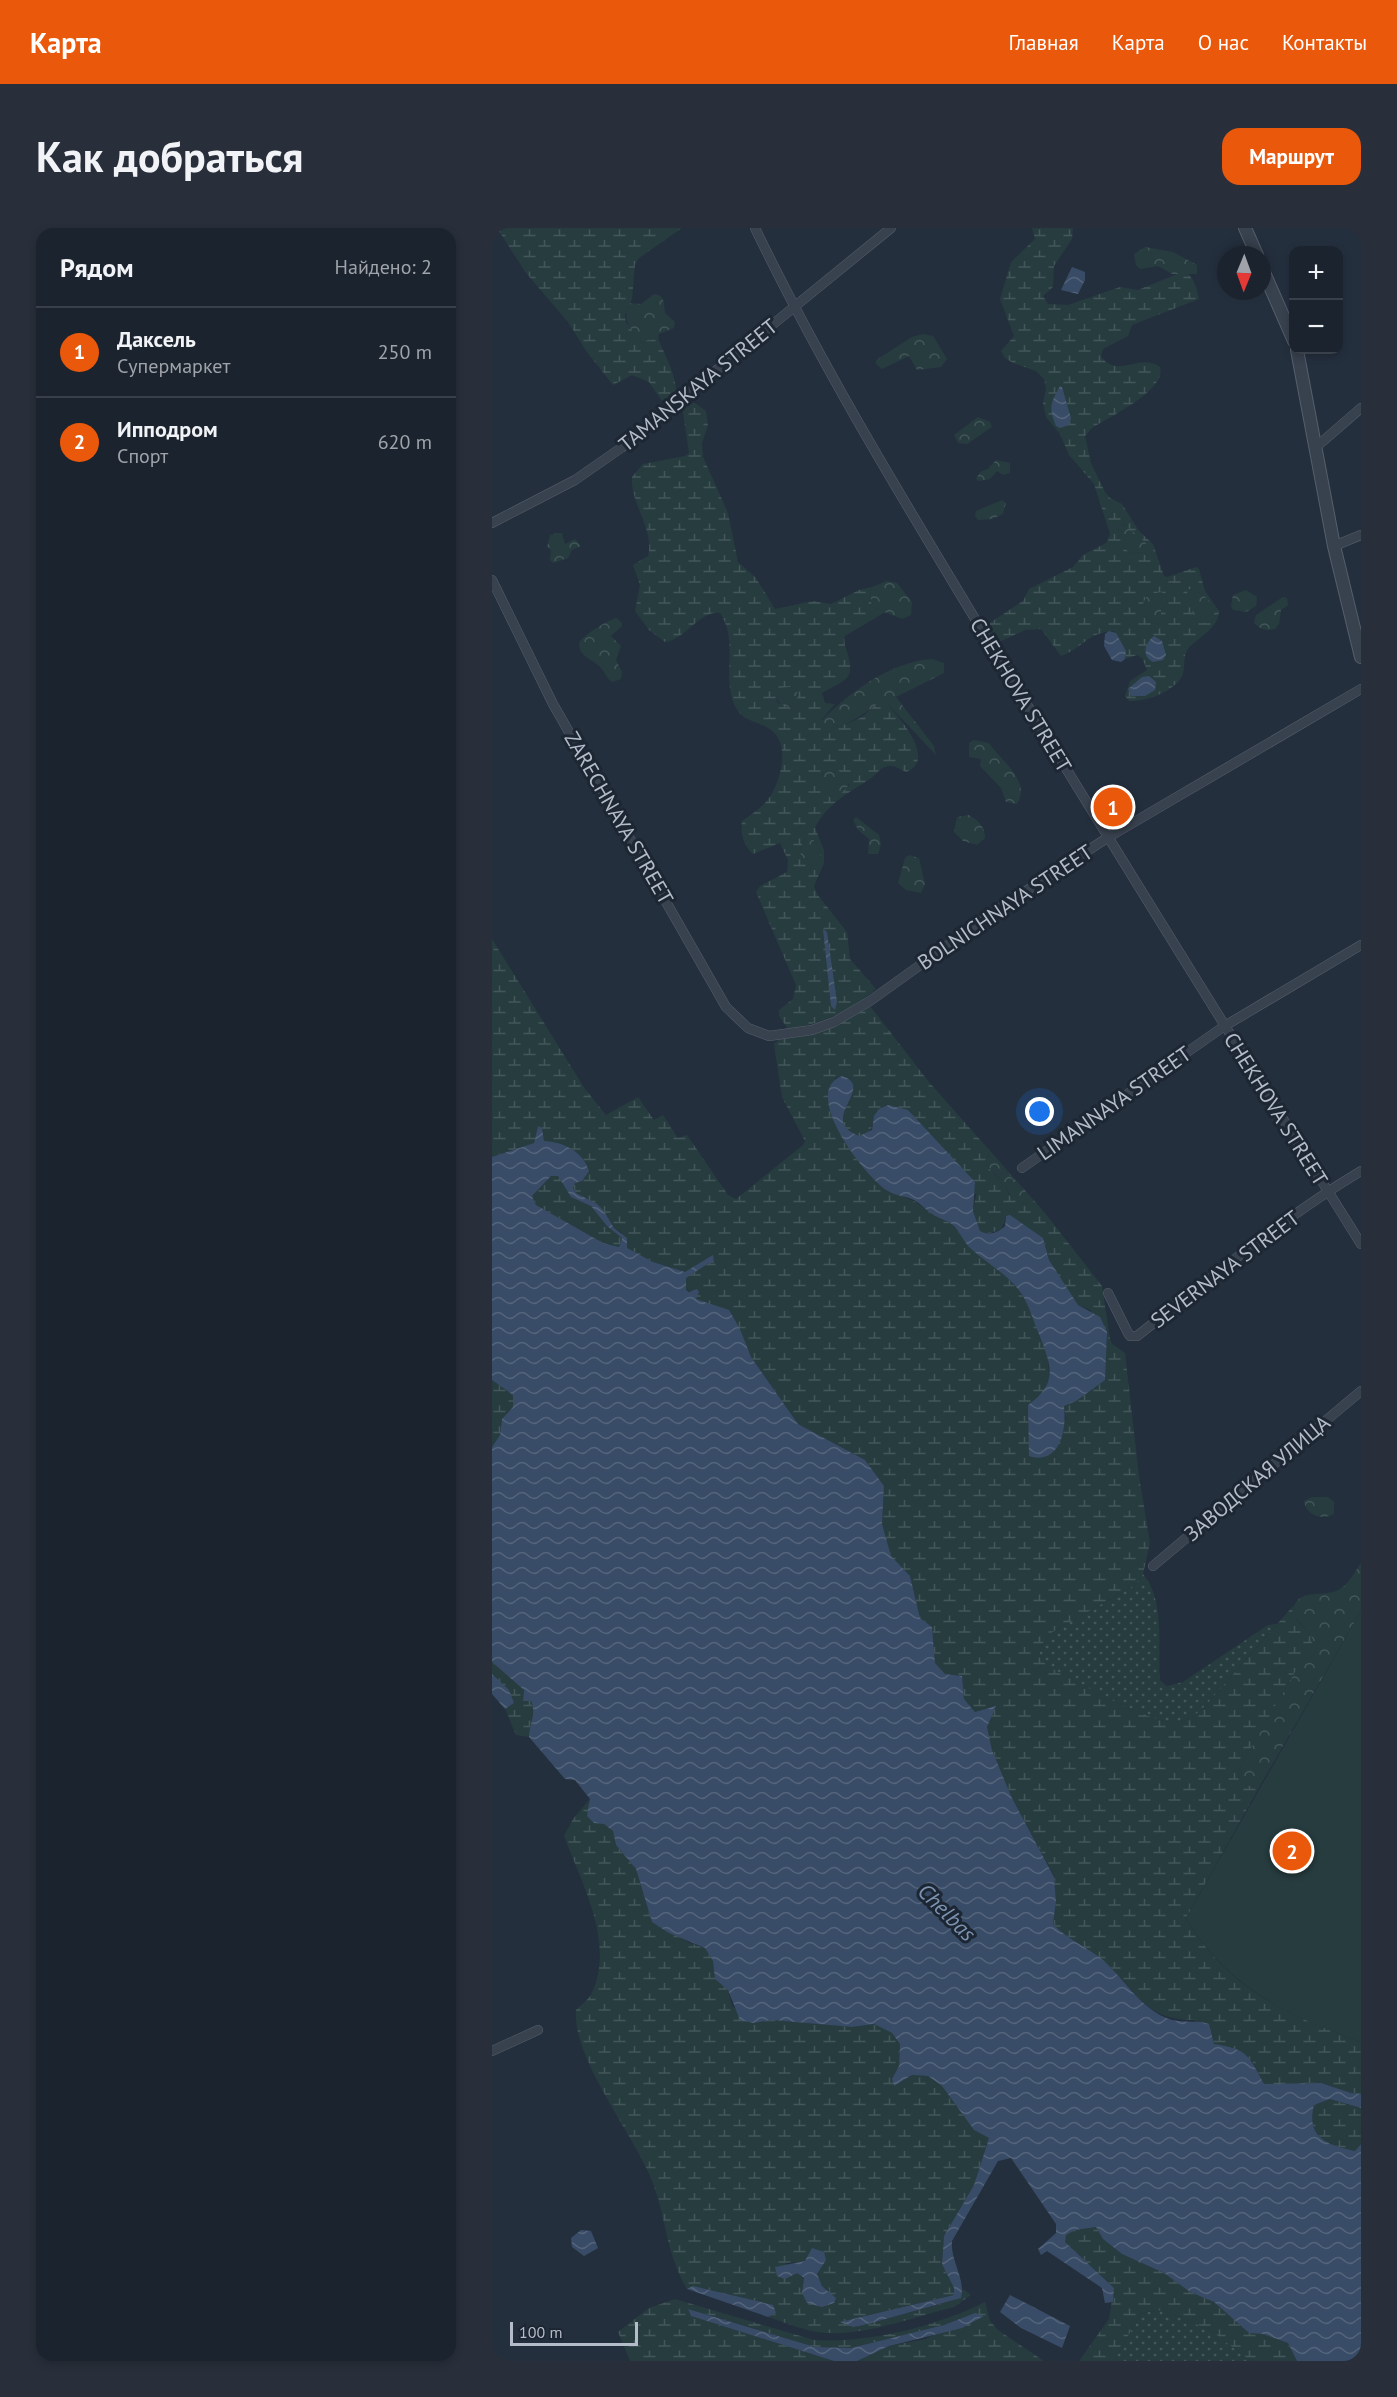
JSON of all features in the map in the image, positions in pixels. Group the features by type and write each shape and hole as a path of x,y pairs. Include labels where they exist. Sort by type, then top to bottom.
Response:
{"street":[{"name":"CHEKHOVA STREET","path":"755,228 793,307 922,530 1223,1027 1361,1244"},
{"name":"TAMANSKAYA STREET","path":"492,523 575,480 621,448 891,228"},
{"path":"1248,230 1254,246"},
{"path":"1271,289 1289,332"},
{"path":"1298,354 1334,546 1361,657"},
{"path":"1315,448 1361,408"},
{"path":"1334,546 1361,535"},
{"name":"ZARECHNAYA STREET","path":"492,580 554,704 726,1007 748,1028 769,1035"},
{"name":"BOLNICHNAYA STREET","path":"769,1035 812,1030 847,1015 997,910 1107,838 1361,689"},
{"name":"LIMANNAYA STREET","path":"1022,1168 1223,1027 1361,945"},
{"name":"SEVERNAYA STREET","path":"1108,1293 1130,1336 1137,1336 1328,1191 1361,1171"},
{"name":"ЗАВОДСКАЯ УЛИЦА","path":"1153,1566 1361,1391"},
{"path":"492,2051 538,2030"}],"green space":[{"path":"497,228 682,228 639,258 635,264 632,299 625,315 626,322 641,343 658,338 676,386 676,395 672,401 664,404 649,382 632,375 613,385 587,352 568,322 526,273"},
{"path":"1032,228 1073,228 1072,239 1054,266 1053,287 1043,296 1048,304 1068,305 1120,287 1138,290 1182,272 1192,279 1199,299 1132,325 1128,336 1103,349 1101,356 1107,363 1121,366 1152,363 1160,367 1160,376 1146,394 1092,428 1085,436 1091,463 1105,492 1110,498 1122,504 1139,531 1153,544 1164,576 1196,567 1199,569 1205,591 1219,611 1212,627 1186,652 1183,673 1178,682 1166,691 1143,700 1129,701 1125,696 1130,681 1147,670 1142,658 1137,655 1125,659 1126,651 1114,631 1097,634 1061,656 1041,629 1025,630 997,643 987,629 988,624 1023,601 1029,589 1073,567 1083,555 1106,543 1110,534 1094,484 1069,455 1060,434 1046,417 1043,403 1046,389 1044,379 1036,371 1005,358 1001,351 1014,336 1000,299 1011,262 1035,239","holes":["1119,524 1124,524 1146,543 1146,552 1130,553 1127,550 1119,536","1189,589 1203,595 1214,607 1216,616 1210,622 1202,623 1195,618 1186,595","1161,592 1166,595 1168,603 1161,611 1161,621 1158,624 1145,617 1142,606 1147,595"]},
{"path":"1145,247 1173,252 1197,265 1197,274 1172,274 1158,266 1140,269 1136,265 1134,254"},
{"path":"654,294 662,298 665,313 675,322 674,328 659,334 658,338 641,343 628,324 627,309 630,303 641,304"},
{"path":"923,334 933,336 947,359 941,367 917,370 909,356 882,369 876,364 876,360 912,337"},
{"path":"686,403 695,403 706,411 708,426 702,443 703,457 728,513 738,562 756,578 775,609 813,601 831,604 859,590 872,587 870,595 872,607 885,612 845,636 850,664 849,675 841,683 822,693 825,703 835,704 821,720 821,725 825,728 846,724 862,717 877,704 886,702 906,727 917,748 918,758 915,766 906,772 893,766 883,767 832,805 815,828 824,850 824,863 814,886 817,894 847,932 850,959 876,989 856,1004 835,1015 812,1024 788,1029 779,1016 779,1010 793,999 796,985 756,892 760,886 787,872 788,860 780,843 753,854 742,835 742,821 764,804 778,781 782,761 780,742 770,729 745,717 734,705 730,684 728,633 720,613 706,616 679,636 665,642 649,630 635,611 640,585 633,565 648,556 649,546 648,536 632,487 632,477 643,464 685,456 689,453 682,406","holes":["791,687 798,693 798,697 791,702 797,707 796,710 778,703 776,698 779,688","836,769 846,776 849,786 839,795 830,797 821,788 822,774","805,839 815,841 820,855 815,866 804,863 801,848"]},
{"path":"978,417 990,422 992,427 967,444 958,443 954,435"},
{"path":"996,460 1010,463 1010,473 1003,475 997,471 990,479 979,481 976,479 980,472 988,469"},
{"path":"1002,500 1006,503 1003,514 992,519 978,520 975,516 976,511"},
{"path":"1119,524 1131,528 1146,543 1146,552 1130,553 1127,550 1119,536"},
{"path":"562,533 565,544 575,539 581,546 572,550 568,558 553,563 550,560 551,550 547,547 550,535"},
{"path":"887,581 897,583 912,602 911,615 902,619 872,607 870,595 872,587"},
{"path":"1189,589 1203,595 1214,607 1216,616 1210,622 1202,623 1195,618 1185,595"},
{"path":"1246,590 1257,597 1256,606 1246,612 1233,610 1231,606 1233,595"},
{"path":"1161,592 1166,595 1168,603 1161,611 1161,621 1158,624 1145,617 1142,606 1147,595"},
{"path":"1283,597 1287,598 1288,605 1281,610 1279,624 1275,629 1264,629 1254,623 1256,615"},
{"path":"617,618 622,626 611,636 621,646 616,660 622,672 621,679 612,682 599,666 583,654 579,643 596,628"},
{"path":"932,659 944,663 944,673 896,697 934,746 936,755 886,702 843,725 825,728 821,725 821,721 832,710 872,680 901,666"},
{"path":"791,687 798,693 798,697 791,702 797,707 796,710 783,707 776,698 779,688"},
{"path":"974,740 989,743 1013,771 1018,779 1021,795 1017,804 1006,802 1001,788 980,766 981,759 969,757 969,743"},
{"path":"834,769 844,773 848,783 844,793 834,797 824,793 820,783 824,773"},
{"path":"969,815 983,827 985,838 977,845 963,841 954,832 957,817"},
{"path":"856,817 879,835 881,844 878,854 868,854 869,839 858,830 853,820"},
{"path":"805,839 812,839 819,848 820,855 815,866 803,863 800,854"},
{"path":"909,855 919,858 925,884 921,893 906,890 898,883 905,858"},
{"path":"492,939 585,1089 606,1115 638,1097 654,1120 663,1115 678,1138 687,1135 728,1195 736,1199 805,1141 782,1097 774,1044 779,1039 829,1029 870,1006 929,1082 1045,1213 1102,1286 1110,1339 1112,1344 1125,1353 1139,1476 1150,1543 1143,1574 1135,1585 1051,1633 1042,1644 1039,1656 1047,1666 1133,1710 1168,1722 1180,1722 1191,1718 1207,1704 1293,1606 1292,1615 1311,1635 1313,1641 1241,1765 1237,1776 1241,1783 1250,1786 1261,1784 1186,1918 1220,1963 1261,1996 1308,2021 1361,2042 1361,2094 1321,2083 1264,2085 1252,2061 1214,2044 1195,2020 1177,2019 1150,2008 1111,1968 1053,1924 1056,1901 1054,1876 1011,1796 992,1750 987,1727 995,1707 975,1712 964,1699 962,1676 945,1674 935,1663 932,1627 920,1618 910,1576 891,1557 882,1524 884,1486 865,1460 798,1424 751,1357 740,1329 695,1299 693,1292 686,1290 686,1277 709,1263 704,1262 685,1272 653,1262 627,1248 621,1232 614,1228 604,1211 576,1193 573,1187 575,1183 544,1141 542,1128 538,1126 534,1143 492,1157","holes":["842,1076 851,1081 853,1088 844,1113 843,1122 847,1130 859,1137 869,1132 873,1123 908,1110 954,1162 976,1195 973,1211 980,1231 985,1234 1001,1230 1006,1216 1043,1238 1049,1260 1061,1281 1078,1305 1090,1310 1107,1332 1105,1379 1064,1406 1066,1419 1029,1456 1029,1440 1049,1378 1048,1353 1032,1311 1018,1289 995,1266 969,1246 952,1224 914,1201 888,1191 866,1171 845,1142 835,1078","988,1155 998,1162 1028,1196 1027,1202 1023,1203 1012,1198 1003,1183 988,1167 986,1161"]},
{"path":"988,1155 998,1162 1028,1196 1027,1202 1018,1202 1012,1197 987,1165"},
{"path":"551,1176 558,1176 571,1197 591,1206 607,1226 622,1238 619,1247 603,1243 536,1205 532,1196"},
{"path":"492,1380 513,1395 513,1407 502,1419 500,1435 492,1447"},
{"path":"1312,1497 1328,1497 1334,1502 1334,1514 1320,1517 1311,1513 1304,1501"},
{"path":"1361,1563 1361,1611 1261,1784 1250,1786 1241,1783 1237,1776 1241,1765 1313,1641 1305,1628 1292,1615 1294,1605 1304,1596 1340,1589 1349,1581"},
{"path":"1143,1574 1150,1585 1158,1611 1160,1680 1167,1686 1183,1682 1268,1625 1277,1624 1207,1704 1184,1721 1168,1722 1133,1710 1046,1666 1039,1656 1042,1644 1051,1633 1135,1585"},
{"path":"1361,1611 1361,2042 1285,2010 1240,1981 1202,1942 1186,1918"},
{"path":"492,1662 524,1690 523,1701 531,1701 533,1715 529,1737 516,1735 505,1709 514,1703 492,1674"},
{"path":"590,1799 604,1824 613,1831 616,1845 636,1869 652,1922 690,1943 705,1948 713,1961 715,1978 728,1990 732,2006 753,2023 772,2020 852,2027 874,2024 892,2033 900,2044 899,2066 892,2079 894,2086 912,2075 928,2076 942,2086 974,2130 989,2138 974,2185 944,2236 942,2264 954,2288 954,2295 841,2322 864,2325 960,2298 963,2289 971,2295 954,2307 891,2324 858,2331 826,2333 804,2329 768,2317 776,2313 731,2296 705,2289 687,2289 674,2260 650,2176 604,2094 583,2049 577,2029 576,2010 592,1993 598,1974 600,1954 598,1934 587,1893 564,1836 573,1819","holes":["826,2260 817,2274 822,2286 830,2291 802,2293 804,2279 785,2263"]},
{"path":"1330,2099 1361,2108 1361,2144 1355,2151 1328,2143 1316,2132 1312,2116 1314,2105"},
{"path":"1096,2227 1103,2239 1122,2254 1164,2273 1190,2292 1214,2302 1249,2333 1263,2334 1288,2343 1297,2361 1251,2361 1210,2330 1162,2310 1141,2313 1114,2361 1079,2361 1109,2319 1114,2288 1065,2242 1065,2235 1075,2230"},
{"path":"675,2299 814,2340 856,2339 901,2332 946,2319 985,2302 990,2321 998,2330 1044,2361 857,2361 889,2346 926,2339 975,2313 944,2325 851,2348 815,2347 689,2309 691,2316 834,2361 630,2361 618,2332 649,2308"},
{"path":"1162,2310 1210,2330 1251,2361 1114,2361 1141,2313"}],"water":[{"path":"1072,267 1085,272 1085,280 1078,294 1061,290"},
{"path":"1060,386 1071,418 1069,425 1060,428 1056,426 1051,409"},
{"path":"1109,631 1116,633 1126,651 1125,659 1121,662 1112,660 1104,646 1105,634"},
{"path":"1154,636 1162,641 1166,655 1163,660 1153,662 1147,656 1146,649 1148,642"},
{"path":"1149,676 1156,682 1155,690 1145,696 1131,696 1128,689 1142,677"},
{"path":"823,929 827,932 837,1002 835,1010 831,1006"},
{"path":"842,1076 851,1081 853,1088 844,1113 843,1121 847,1129 859,1136 872,1130 874,1116 879,1109 888,1105 908,1110 975,1182 973,1211 980,1231 993,1233 999,1230 1005,1226 1006,1216 1010,1215 1043,1238 1049,1260 1078,1305 1100,1317 1107,1332 1105,1380 1076,1401 1064,1406 1062,1435 1054,1451 1048,1456 1040,1458 1029,1456 1028,1405 1044,1389 1050,1373 1047,1355 1025,1300 1007,1277 969,1247 953,1225 932,1214 914,1200 888,1191 865,1170 841,1135 832,1116 828,1099 831,1085"},
{"name":"Chelbas","path":"538,1126 542,1128 544,1141 565,1146 582,1158 589,1171 582,1181 575,1183 573,1188 576,1193 597,1204 604,1211 614,1228 627,1238 627,1248 653,1262 685,1272 713,1255 714,1263 709,1263 686,1278 686,1290 689,1292 697,1289 699,1292 696,1299 729,1310 740,1329 751,1357 798,1424 865,1460 884,1486 882,1524 891,1556 910,1576 920,1618 932,1627 935,1663 945,1674 962,1676 964,1699 975,1712 996,1706 987,1727 992,1750 1011,1796 1054,1877 1056,1901 1053,1924 1069,1938 1099,1957 1150,2009 1172,2020 1209,2024 1214,2044 1234,2048 1246,2055 1264,2084 1321,2083 1361,2094 1361,2108 1330,2099 1314,2105 1312,2116 1316,2132 1328,2143 1355,2151 1361,2144 1361,2361 1297,2361 1288,2343 1263,2334 1249,2333 1214,2302 1190,2292 1164,2273 1122,2254 1103,2239 1096,2227 1075,2230 1066,2235 1065,2242 1114,2288 1113,2302 1105,2303 1102,2288 1047,2251 1041,2255 1038,2249 1056,2233 1056,2224 1011,2158 998,2161 952,2241 953,2256 961,2284 961,2298 864,2325 853,2327 840,2322 954,2295 954,2288 942,2264 944,2236 974,2185 989,2138 974,2130 942,2086 928,2076 912,2075 894,2086 892,2079 899,2066 900,2044 892,2033 874,2024 852,2027 772,2020 753,2023 740,2020 728,1990 715,1979 713,1961 705,1948 669,1933 652,1922 636,1869 616,1845 613,1831 604,1824 594,1823 587,1816 590,1799 575,1780 565,1779 529,1737 533,1715 531,1701 523,1701 524,1690 492,1662 492,1447 500,1435 502,1419 513,1407 513,1395 492,1380 492,1157 534,1143","holes":["551,1176 558,1176 571,1197 591,1206 607,1226 622,1238 619,1247 603,1243 536,1205 532,1196"]},
{"path":"492,1674 509,1690 514,1703 505,1709 492,1694"},
{"path":"581,2230 591,2231 598,2248 584,2256 572,2247 571,2238"},
{"path":"812,2248 824,2252 826,2260 817,2274 822,2286 836,2298 834,2303 822,2307 807,2303 802,2293 804,2278 797,2273 785,2279 777,2276 775,2267 805,2261"},
{"path":"693,2286 773,2305 776,2313 768,2317 687,2289"},
{"path":"1010,2295 1070,2326 1062,2348 1021,2328 1000,2312"},
{"path":"688,2309 815,2347 851,2348 944,2325 975,2313 984,2316 962,2328 889,2346 857,2361 834,2361 691,2316"}],"place":[{"name":"Даксель","path":"1113,807"},
{"name":"Ипподром","path":"1292,1851"}]}
